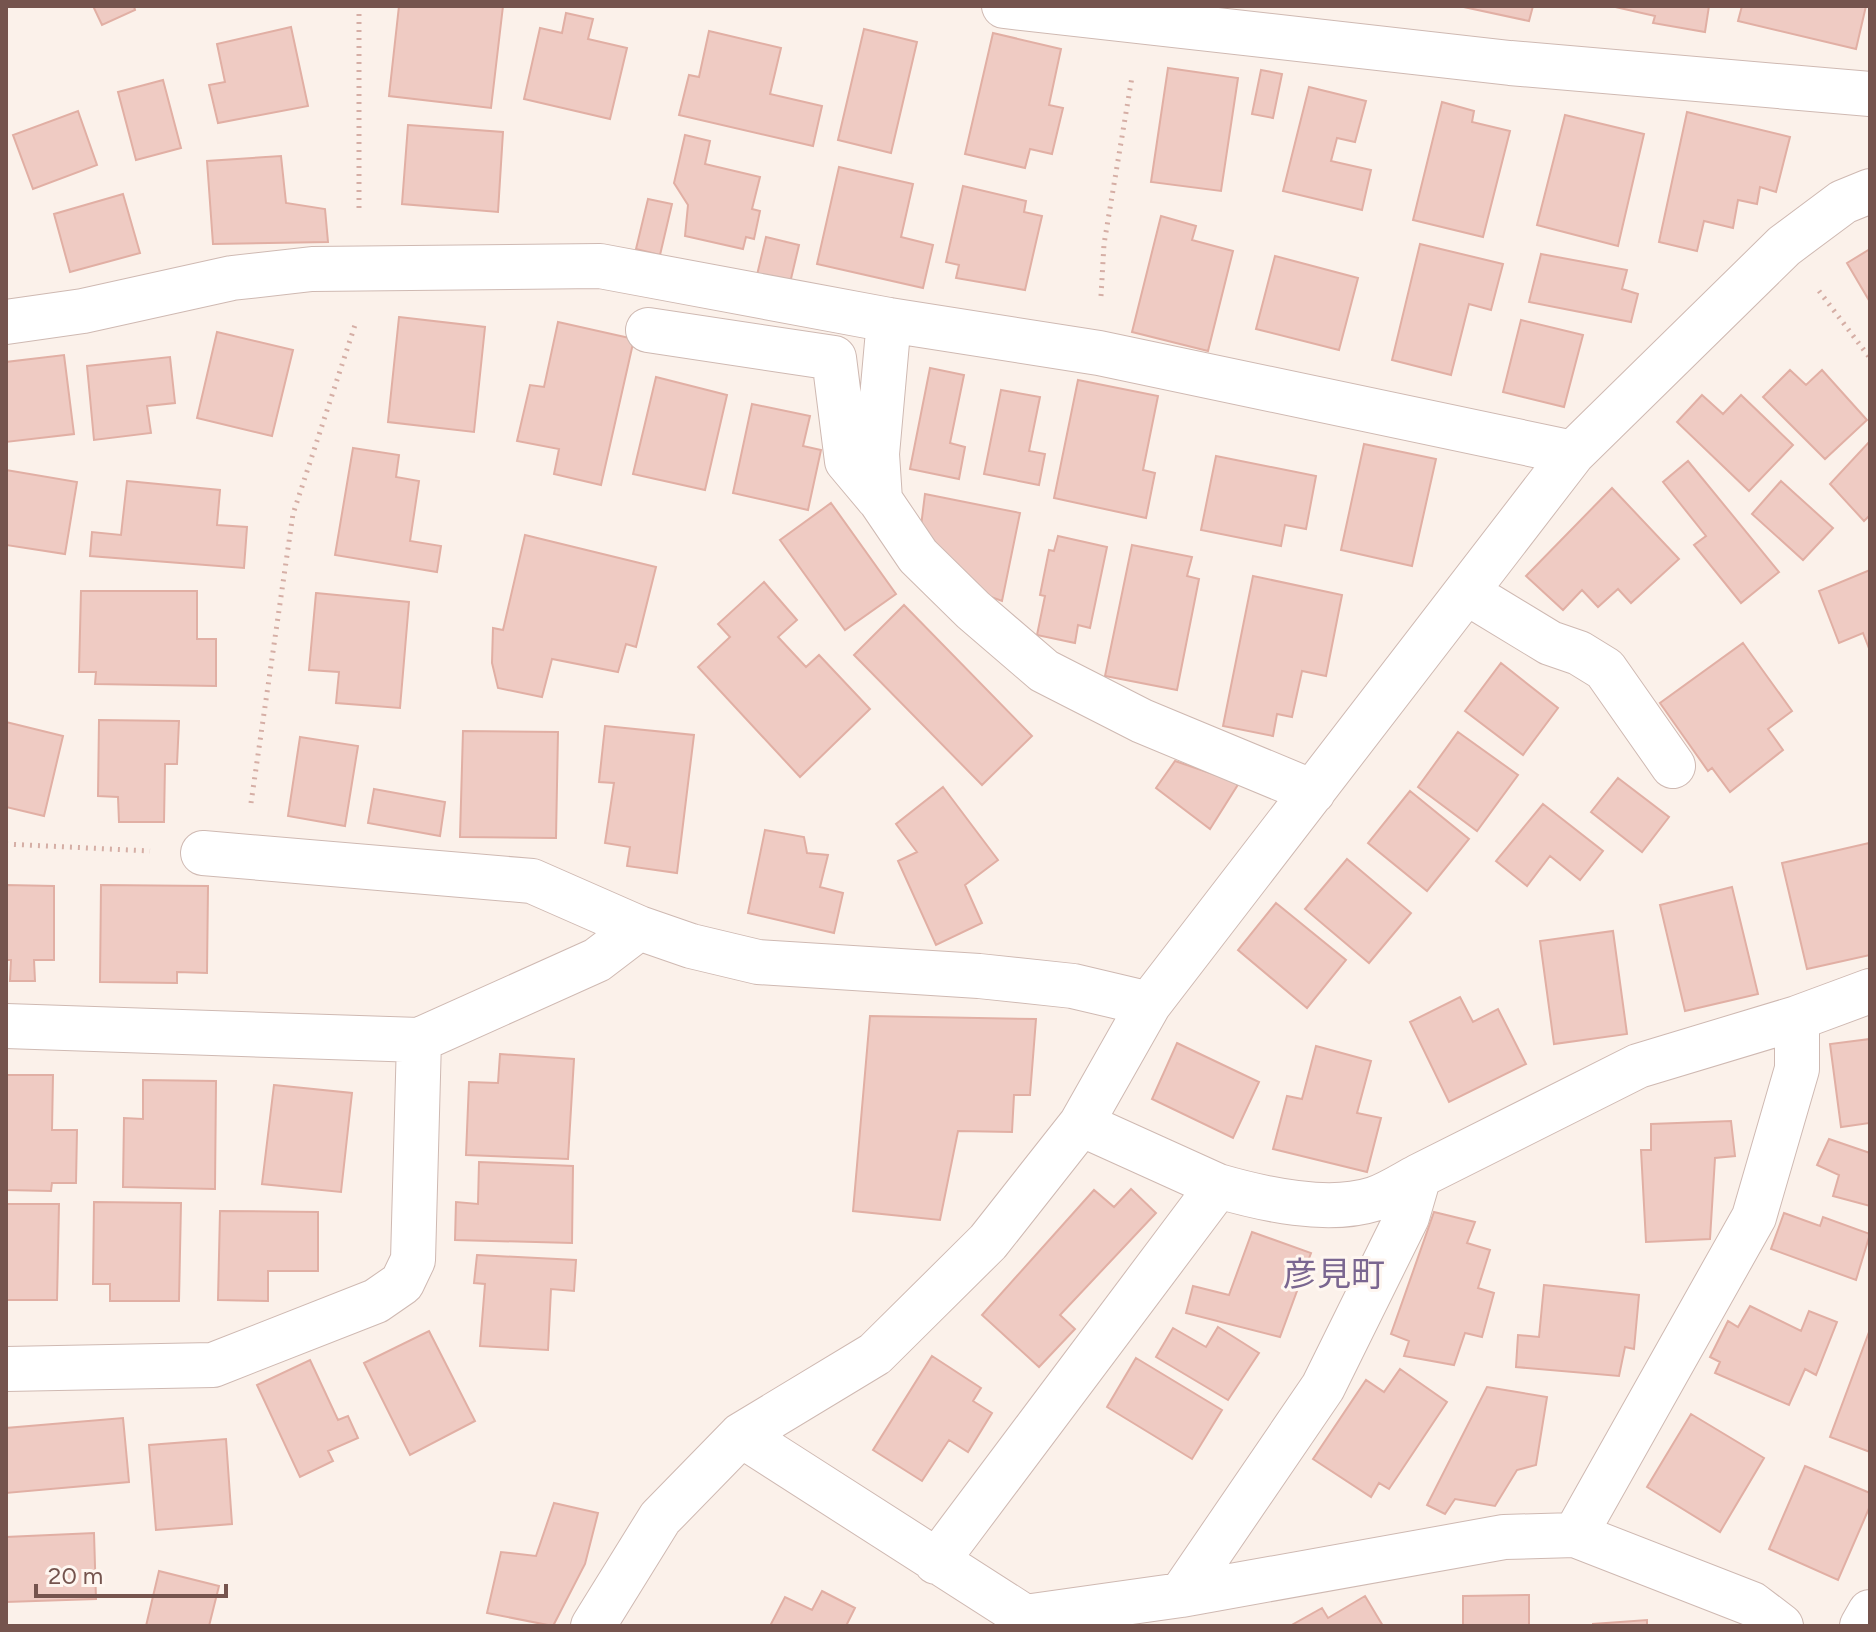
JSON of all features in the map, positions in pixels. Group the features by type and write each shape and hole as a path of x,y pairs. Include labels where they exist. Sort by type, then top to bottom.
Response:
{"street":[{"path":"1004,6 1510,63 1870,94"},
{"path":"593,1626 660,1518 741,1435 875,1354 988,1242 1081,1124 1149,1004 1573,453 1784,246 1843,202 1870,191"},
{"path":"6,322 83,311 232,278 312,269 600,266 889,320 1099,353 1573,453"},
{"path":"880,500 877,454 889,320"},
{"path":"648,330 834,358 847,461 880,500 918,556 973,610 1044,671 1142,721 1313,792"},
{"path":"1466,592 1550,643 1579,653 1605,669 1673,766"},
{"path":"222,854 532,881 639,928 691,946 758,962 979,976 1073,986 1149,1004"},
{"path":"6,1026 419,1040 597,960 639,928"},
{"path":"1081,1124 1218,1186 1265,1199 1343,1203 1373,1199 1638,1066 1797,1018 1870,991"},
{"path":"1575,1535 1754,1217 1797,1069 1797,1018"},
{"path":"6,1369 213,1365 376,1301 402,1283 413,1260 419,1040"},
{"path":"1181,1595 1323,1387 1407,1217 1419,1176"},
{"path":"936,1562 1218,1186"},
{"path":"741,1435 1027,1621 1504,1537 1575,1535 1752,1604 1781,1626"},
{"path":"1862,1626 1870,1612"}],"path":[{"path":"6,844 222,854 293,514 359,312 363,270 359,6"},
{"path":"1099,353 1104,244 1141,23"},
{"path":"1784,246 1870,358"}],"building":[{"path":"93,6 134,6 135,10 102,25"},
{"path":"399,6 503,6 491,108 389,96"},
{"path":"1459,6 1533,6 1529,21"},
{"path":"1611,6 1709,6 1705,32 1653,23 1655,16"},
{"path":"1742,6 1866,6 1856,49 1738,21"},
{"path":"566,13 593,19 588,39 627,48 610,119 524,99 540,28 562,33"},
{"path":"291,27 308,106 218,123 209,85 225,82 217,44"},
{"path":"864,29 917,42 891,153 838,140"},
{"path":"709,31 781,48 770,94 822,106 813,146 679,115 689,75 699,77"},
{"path":"993,33 1061,49 1049,105 1063,108 1052,154 1030,149 1025,168 965,154"},
{"path":"1168,68 1238,78 1221,191 1151,182"},
{"path":"1261,70 1282,74 1273,118 1252,114"},
{"path":"163,80 181,148 136,160 118,92"},
{"path":"1309,87 1366,101 1355,142 1337,138 1331,161 1371,170 1362,210 1283,191"},
{"path":"1442,102 1474,111 1472,122 1510,131 1483,237 1413,220"},
{"path":"78,111 97,165 33,189 13,135"},
{"path":"1687,112 1790,137 1776,192 1760,187 1757,204 1738,200 1733,228 1704,221 1697,251 1659,242"},
{"path":"1565,115 1644,134 1618,246 1537,225"},
{"path":"408,125 503,132 498,212 402,204"},
{"path":"685,135 710,141 705,164 760,177 752,209 760,211 754,239 746,237 743,249 685,236 688,205 674,183"},
{"path":"281,156 286,203 325,209 328,242 213,244 207,161"},
{"path":"839,167 913,184 901,237 933,245 923,288 817,264"},
{"path":"963,186 1026,201 1024,212 1042,216 1025,290 956,278 959,265 946,262"},
{"path":"123,194 140,253 70,272 54,214"},
{"path":"648,199 672,204 660,255 636,249"},
{"path":"1161,216 1196,226 1192,240 1233,251 1208,351 1132,332"},
{"path":"766,237 799,245 790,283 757,275"},
{"path":"1420,244 1503,264 1491,310 1469,304 1451,375 1392,360"},
{"path":"1870,249 1870,302 1847,263"},
{"path":"1541,254 1627,270 1622,289 1638,294 1631,322 1529,302"},
{"path":"1275,256 1358,278 1339,350 1256,329"},
{"path":"399,317 485,327 474,432 388,422"},
{"path":"1521,320 1583,335 1564,407 1503,392"},
{"path":"558,322 634,339 601,485 554,474 559,449 517,441 530,385 544,387"},
{"path":"217,332 293,350 272,436 197,418"},
{"path":"64,355 74,434 6,442 6,362"},
{"path":"170,357 175,403 147,406 151,433 94,440 87,366"},
{"path":"930,368 964,375 950,443 965,447 959,479 910,469"},
{"path":"1790,370 1806,385 1822,370 1867,420 1825,459 1763,397"},
{"path":"656,377 727,395 705,490 633,474"},
{"path":"1078,380 1158,396 1143,470 1155,473 1146,518 1054,498"},
{"path":"1001,390 1040,397 1029,451 1045,454 1039,485 984,474"},
{"path":"1702,395 1723,414 1741,395 1793,445 1749,491 1677,422"},
{"path":"752,404 810,416 803,446 821,450 808,510 733,493"},
{"path":"1870,441 1870,515 1864,521 1830,484"},
{"path":"1364,444 1436,459 1412,566 1341,550"},
{"path":"353,448 399,455 396,477 419,481 410,541 441,546 437,572 335,555"},
{"path":"1216,456 1316,476 1306,529 1285,525 1281,546 1201,530"},
{"path":"1688,461 1779,572 1741,603 1694,545 1706,536 1663,482"},
{"path":"6,470 77,482 65,554 6,545"},
{"path":"127,481 220,490 217,525 247,527 244,568 90,556 92,532 121,535"},
{"path":"1781,481 1833,528 1803,560 1752,514"},
{"path":"1612,488 1679,559 1631,603 1618,589 1598,607 1582,590 1563,610 1526,576"},
{"path":"925,494 1020,513 1002,601 972,590 921,526"},
{"path":"831,503 896,594 845,630 780,540"},
{"path":"525,535 656,567 636,647 626,644 618,672 552,659 542,697 498,688 492,663 493,628 503,630"},
{"path":"1058,536 1107,547 1090,628 1078,625 1075,643 1037,635 1045,596 1040,595 1049,550 1054,551"},
{"path":"1132,545 1192,557 1187,576 1199,579 1177,690 1105,676"},
{"path":"1870,570 1870,651 1863,633 1839,643 1819,591"},
{"path":"1253,576 1342,595 1326,676 1302,671 1292,717 1277,714 1273,736 1223,726"},
{"path":"764,582 797,620 778,637 806,667 819,655 870,709 800,777 698,667 730,637 718,624"},
{"path":"81,591 197,591 197,639 216,639 216,686 95,684 96,672 79,672"},
{"path":"316,593 409,602 400,708 336,703 339,672 309,670"},
{"path":"904,605 1032,736 982,785 854,655"},
{"path":"1743,643 1792,711 1768,729 1783,750 1730,792 1712,768 1708,771 1660,703"},
{"path":"1501,663 1558,708 1523,755 1465,711"},
{"path":"99,720 179,721 177,764 165,764 164,822 119,822 118,797 98,796"},
{"path":"6,722 63,736 44,816 6,807"},
{"path":"605,726 694,735 677,873 627,866 630,847 605,843 614,783 599,782"},
{"path":"463,731 558,732 556,838 460,837"},
{"path":"1458,732 1518,775 1477,831 1418,787"},
{"path":"300,737 358,746 345,826 288,816"},
{"path":"1175,761 1239,783 1210,829 1156,788"},
{"path":"1618,778 1669,817 1642,852 1591,812"},
{"path":"943,787 998,860 965,885 982,923 936,945 898,861 917,852 896,824"},
{"path":"374,789 445,802 440,836 368,823"},
{"path":"1410,791 1469,839 1427,891 1368,843"},
{"path":"1543,804 1603,851 1580,880 1550,856 1527,886 1496,861"},
{"path":"765,830 804,837 807,853 828,855 820,887 843,893 834,933 748,913"},
{"path":"1869,843 1870,955 1807,969 1782,863"},
{"path":"1347,859 1411,913 1369,963 1305,909"},
{"path":"6,885 54,886 54,960 34,960 35,981 10,981 11,960 6,960"},
{"path":"101,885 208,886 207,973 177,972 177,983 100,982"},
{"path":"1732,887 1758,994 1685,1011 1660,905"},
{"path":"1276,903 1346,960 1307,1008 1238,950"},
{"path":"1613,931 1627,1034 1554,1044 1540,941"},
{"path":"1460,997 1473,1022 1498,1009 1526,1064 1449,1102 1410,1022"},
{"path":"870,1016 1036,1019 1030,1095 1014,1095 1012,1132 958,1131 940,1220 853,1211"},
{"path":"1870,1039 1870,1123 1841,1127 1830,1044"},
{"path":"1177,1043 1259,1082 1233,1138 1152,1099"},
{"path":"1316,1046 1371,1061 1357,1113 1381,1118 1367,1172 1273,1149 1287,1096 1302,1099"},
{"path":"500,1054 574,1059 568,1159 466,1155 469,1082 498,1083"},
{"path":"6,1075 53,1075 52,1130 77,1130 76,1183 52,1183 51,1191 6,1190"},
{"path":"143,1080 216,1081 215,1189 123,1187 124,1118 143,1119"},
{"path":"274,1085 352,1093 341,1192 262,1184"},
{"path":"1731,1121 1735,1156 1715,1158 1710,1239 1646,1242 1641,1150 1651,1150 1651,1124"},
{"path":"1829,1139 1870,1153 1870,1206 1833,1196 1839,1175 1817,1165"},
{"path":"479,1162 573,1166 572,1243 455,1240 456,1202 478,1204"},
{"path":"1131,1189 1156,1213 1060,1315 1075,1329 1039,1367 982,1315 1094,1190 1114,1207"},
{"path":"94,1202 181,1203 179,1301 110,1301 110,1284 93,1284"},
{"path":"6,1204 59,1204 57,1300 6,1300"},
{"path":"220,1211 318,1212 318,1271 268,1271 268,1301 218,1300"},
{"path":"1434,1212 1475,1222 1467,1243 1490,1250 1478,1288 1494,1293 1482,1337 1465,1333 1454,1365 1404,1356 1409,1341 1391,1334"},
{"path":"1784,1213 1820,1226 1823,1217 1870,1234 1856,1280 1771,1249"},
{"path":"1252,1232 1311,1253 1280,1337 1186,1313 1193,1286 1229,1295"},
{"path":"477,1255 576,1260 574,1291 551,1289 548,1350 480,1346 485,1284 474,1283"},
{"path":"1544,1285 1639,1295 1634,1349 1625,1347 1619,1376 1516,1367 1518,1335 1539,1337"},
{"path":"1750,1306 1801,1331 1809,1311 1837,1322 1816,1375 1805,1369 1789,1405 1715,1373 1720,1362 1710,1357 1728,1321 1738,1327"},
{"path":"1218,1327 1259,1353 1228,1400 1156,1357 1173,1328 1206,1347"},
{"path":"429,1331 475,1421 410,1455 364,1363"},
{"path":"1870,1333 1870,1452 1830,1437"},
{"path":"932,1356 981,1388 973,1401 992,1413 968,1452 949,1440 922,1481 873,1450"},
{"path":"1136,1358 1222,1410 1192,1459 1107,1407"},
{"path":"310,1360 338,1420 348,1416 358,1438 328,1451 333,1461 300,1477 257,1385"},
{"path":"1400,1369 1447,1402 1389,1489 1379,1483 1371,1497 1313,1459 1366,1380 1384,1392"},
{"path":"1487,1387 1547,1397 1536,1465 1517,1470 1495,1506 1455,1499 1445,1514 1427,1505"},
{"path":"1691,1414 1764,1458 1720,1532 1647,1487"},
{"path":"123,1418 129,1482 6,1493 6,1428"},
{"path":"226,1439 232,1524 156,1530 149,1445"},
{"path":"1805,1466 1870,1493 1870,1506 1838,1580 1769,1549"},
{"path":"554,1503 598,1513 585,1564 553,1626 487,1613 501,1552 536,1556"},
{"path":"94,1533 96,1599 6,1602 6,1537"},
{"path":"159,1571 219,1586 209,1626 146,1626"},
{"path":"822,1591 855,1608 846,1626 770,1626 785,1597 812,1610"},
{"path":"1529,1595 1529,1626 1463,1626 1463,1596"},
{"path":"1365,1596 1383,1626 1290,1626 1322,1608 1328,1618"},
{"path":"1647,1620 1647,1626 1593,1626 1593,1624"}],"district":[{"name":"彦見町","path":"1334,1274"}]}
